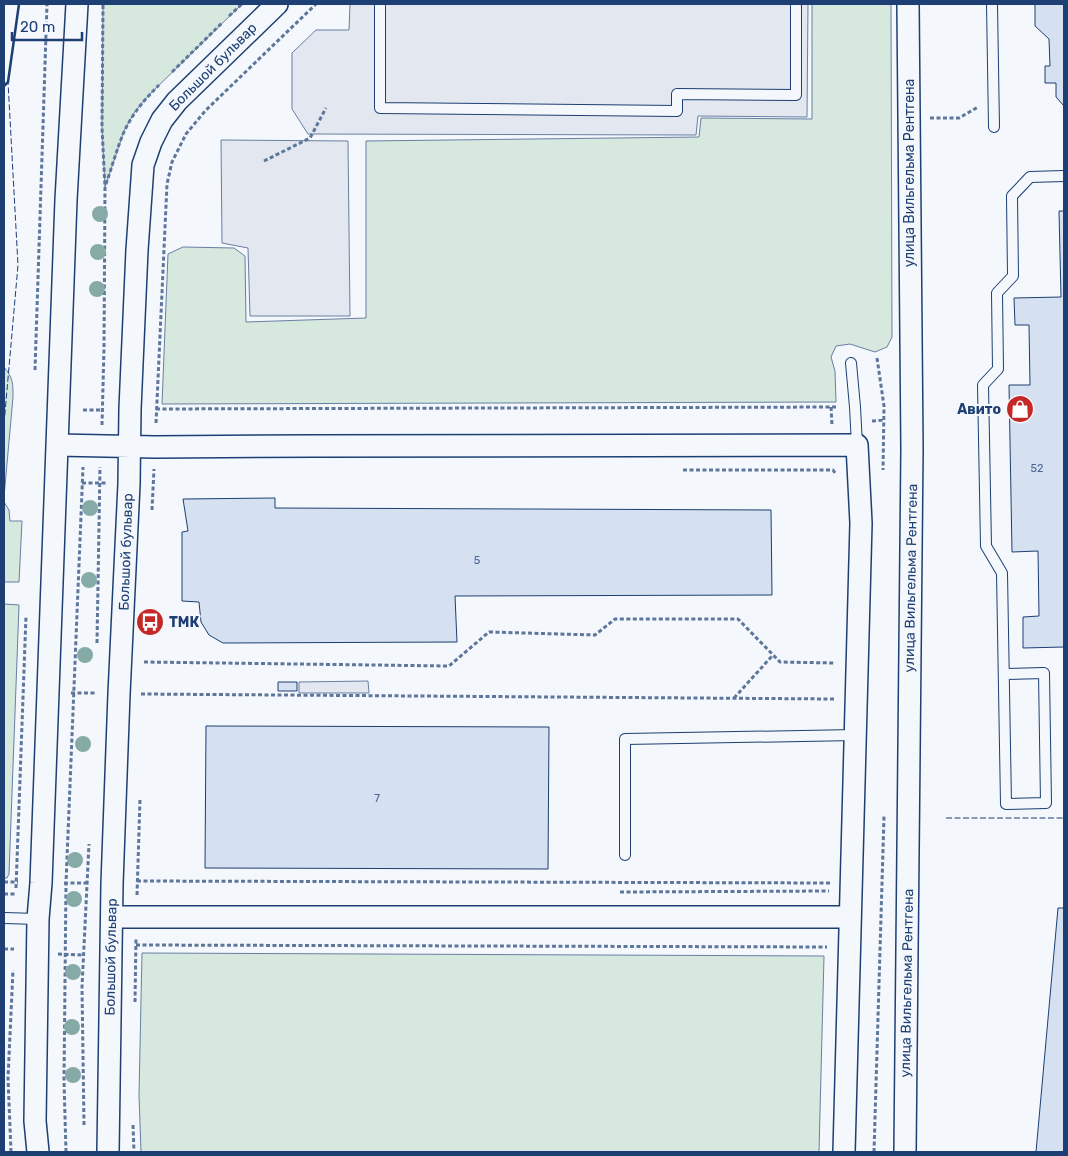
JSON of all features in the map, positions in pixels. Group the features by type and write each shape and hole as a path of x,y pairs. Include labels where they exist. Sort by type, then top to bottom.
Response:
{"street":[{"path":"38,1152 35,1121 38,919 41,883 66,200 76,4"},
{"name":"Большой бульвар","path":"108,1152 112,917 119,694 137,250 143,165 151,142 162,120 177,101 277,4"},
{"name":"улица Вильгельма Рентгена","path":"905,1152 912,449 908,4"},
{"path":"57,445 856,445 861,523 844,1152"},
{"path":"112,917 850,917"}],"lane":[{"path":"380,4 380,108 677,111 677,94 796,95 796,4"},
{"path":"992,4 994,127"},
{"path":"1004,674 1044,673 1046,803 1006,804 1002,573 986,546 983,385 998,369 997,293 1013,276 1012,196 1030,177 1064,176"},
{"path":"851,364 856,445"},
{"path":"625,855 625,739 856,735"},
{"path":"4,918 38,919"}],"path":[{"path":"35,373 47,4"},
{"path":"102,422 105,187 102,128 104,4"},
{"path":"156,423 167,184 172,162 186,134 205,111 316,4"},
{"path":"924,118 959,118 994,98"},
{"path":"264,160 310,138 326,108"},
{"path":"156,409 845,408"},
{"path":"84,410 109,410"},
{"path":"66,1152 64,1081 66,883 83,464"},
{"path":"152,514 154,469"},
{"path":"680,470 833,470 838,477"},
{"path":"82,483 114,483"},
{"path":"4,882 16,882 26,612"},
{"path":"144,670 144,662 448,666 489,632 595,634 615,619 738,619 780,662 838,663"},
{"path":"734,698 773,655"},
{"path":"143,686 143,694 838,699"},
{"path":"137,895 140,792"},
{"path":"137,881 831,883 831,891"},
{"path":"60,883 92,884"},
{"path":"4,894 16,894"},
{"path":"136,945 830,946"},
{"path":"4,949 14,949"},
{"path":"52,954 91,955"},
{"path":"11,1152 8,1078 13,963"}],"shaded area":[{"path":"103,4 242,4 148,96 134,113 124,131 105,187 102,128"},
{"path":"350,4 808,4 807,117 698,116 696,135 308,134 292,109 292,53 316,30 349,30"},
{"path":"812,4 891,4 892,337 887,347 875,352 850,344 836,346 831,357 835,371 836,402 162,404 168,254 183,247 234,248 245,256 246,322 366,318 366,141 699,137 701,118 812,119"},
{"path":"221,140 348,141 350,316 250,316 248,248 222,243"},
{"path":"4,367 12,381 13,397 4,497"},
{"path":"4,502 9,510 10,521 22,521 19,582 4,582"},
{"path":"4,604 19,605 9,874 7,878 4,878"},
{"path":"368,681 369,693 299,693 299,682"},
{"path":"142,953 824,956 819,1152 141,1152 139,1095"}],"building":[{"path":"1035,4 1064,4 1064,106 1056,97 1056,83 1045,83 1045,66 1050,66 1049,39 1035,26"},
{"path":"1059,211 1064,211 1064,647 1023,648 1023,617 1039,616 1038,551 1012,552 1009,385 1030,385 1029,325 1015,325 1014,298 1061,297"},
{"path":"275,498 275,508 771,510 772,595 455,596 457,642 223,643 209,635 201,622 199,602 182,601 182,532 188,531 183,499"},
{"path":"278,682 297,682 297,691 278,691"},
{"path":"206,726 549,727 548,869 205,868"},
{"path":"1058,908 1064,908 1064,1152 1036,1152"}],"fence":[{"path":"4,424 18,265 8,82"},
{"path":"946,818 1064,818"}],"wall":[{"path":"4,86 8,82 19,4"}],"place":[{"name":"Авито","path":"1020,409"},
{"name":"ТМК","path":"150,622"}]}
